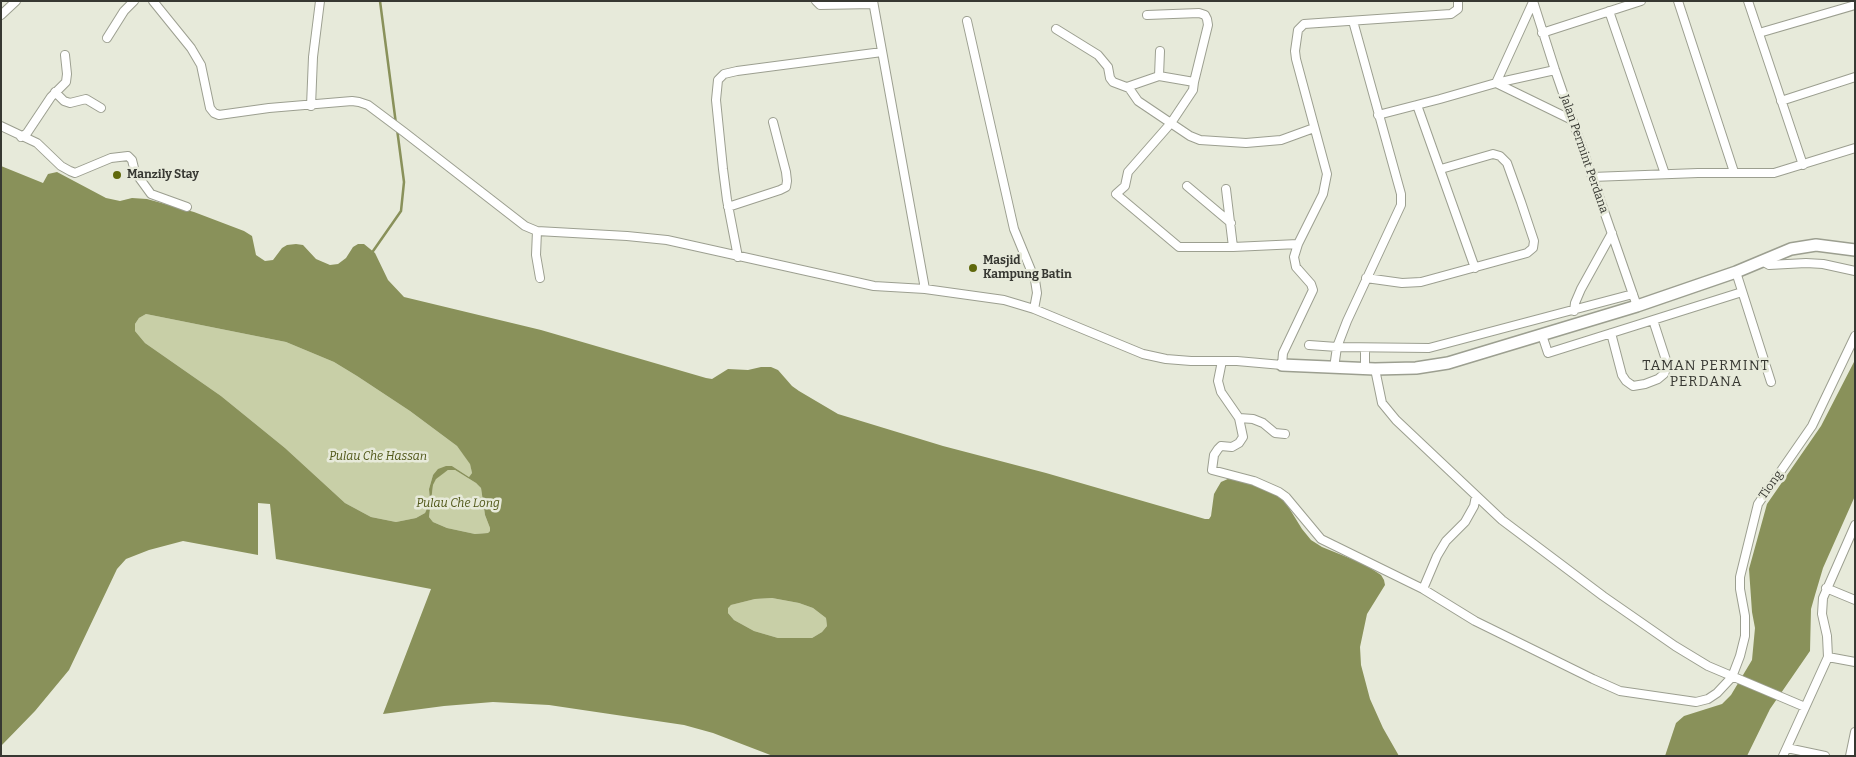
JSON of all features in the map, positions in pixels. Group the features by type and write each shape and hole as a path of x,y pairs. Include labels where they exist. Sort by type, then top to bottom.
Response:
{"street":[{"path":"1,15 16,1"},
{"path":"107,38 124,11 134,1"},
{"path":"153,1 191,48 201,65 210,108 214,113 219,115 269,108 311,106 352,101 368,106 525,226 537,231 667,240 874,286 925,289 1004,300 1034,309 1143,354 1166,359 1370,369 1416,368 1448,363 1637,306 1736,272 1791,249 1816,246 1855,250"},
{"path":"311,106 313,57 320,1"},
{"path":"816,1 820,5 873,3 925,289"},
{"path":"1282,365 1283,353 1313,290 1311,284 1294,262 1294,258 1298,244 1323,194 1327,174 1296,59 1295,51 1298,30 1304,24 1451,14 1458,9 1458,1"},
{"path":"1542,33 1641,1"},
{"path":"1678,1 1734,172"},
{"path":"1748,1 1803,165"},
{"path":"1496,83 1533,2"},
{"name":"Jalan Permint Perdana","path":"1533,2 1554,70 1637,306"},
{"path":"1759,33 1855,5"},
{"path":"1609,12 1665,174"},
{"path":"1147,15 1199,13 1205,15 1208,19 1208,25 1190,96 1171,123 1128,172 1125,186 1116,194 1173,244 1179,247 1298,244"},
{"path":"967,21 1014,229 1035,280 1037,293 1034,309"},
{"path":"1334,368 1337,347 1366,278 1401,205 1401,194 1353,21"},
{"path":"1056,29 1095,53 1108,67 1110,78 1113,82 1127,87 1138,101 1190,136 1200,140 1246,143 1281,140 1314,128"},
{"path":"1159,76 1160,51"},
{"path":"738,257 728,207 716,100 718,80 724,74 737,71 882,52"},
{"path":"21,137 27,133 67,78 65,55"},
{"path":"1378,114 1554,70"},
{"path":"1127,87 1159,76 1194,82"},
{"path":"1782,101 1855,77"},
{"path":"1496,83 1572,120"},
{"path":"55,92 64,101 70,102 86,99 101,108"},
{"path":"1417,105 1475,268"},
{"path":"728,207 786,187 786,172 773,122"},
{"path":"1,126 37,143 61,166 75,173 111,158 128,156 132,160 135,172 151,194 187,207"},
{"path":"1592,177 1734,172 1774,173 1855,148"},
{"path":"1366,278 1402,283 1421,282 1526,253 1533,248 1534,241 1521,202 1507,163 1500,156 1493,154 1440,169"},
{"path":"1188,186 1231,223"},
{"path":"1226,189 1233,247"},
{"path":"537,231 536,255 540,278"},
{"path":"1574,310 1581,289 1612,234"},
{"path":"1762,261 1770,265 1823,264 1855,272"},
{"path":"1736,272 1771,382"},
{"path":"1542,335 1548,353 1742,292"},
{"path":"1309,345 1365,348 1429,348 1633,294"},
{"path":"1611,333 1622,375 1626,382 1633,386 1645,384 1658,379 1664,374 1666,368 1666,360 1653,320"},
{"name":"Tiong","path":"1735,678 1745,636 1745,616 1740,589 1740,577 1758,504 1812,426 1855,336"},
{"path":"1365,348 1382,403 1396,420 1502,520 1603,596 1675,646 1708,666 1805,707"},
{"path":"1222,361 1218,381 1221,392 1239,418 1243,437 1239,443 1232,447 1221,446 1218,449 1214,455 1212,470 1254,481 1279,492 1286,497 1321,539 1424,589 1474,621 1620,691 1696,702 1708,699 1735,678"},
{"path":"1239,418 1253,419 1263,423 1275,433 1285,434"},
{"path":"1424,589 1446,541 1465,522 1474,506 1476,496"},
{"path":"1825,756 1785,752 1828,657 1827,636 1822,614 1823,598 1826,588 1852,540 1855,525"},
{"path":"1826,588 1855,600"},
{"path":"1828,657 1855,662"},
{"path":"1850,756 1855,732"}],"green space":[{"name":"Pulau Che Hassan","path":"146,314 286,342 334,362 410,411 457,446 470,463 472,473 469,477 452,466 433,475 429,489 430,502 425,513 416,518 396,522 371,517 345,503 285,448 221,396 145,343 135,331 135,324 139,318"},
{"name":"Pulau Che Long","path":"448,470 455,470 481,488 485,515 490,528 488,533 475,534 447,528 433,522 429,517 433,485 436,478"},
{"path":"772,598 799,603 813,608 826,618 827,626 822,632 812,638 778,638 754,631 734,620 728,613 728,607 731,605 755,599"}],"shaded area":[{"path":"1,166 43,183 48,174 57,172 106,198 120,201 132,198 147,199 194,212 244,231 252,236 256,255 265,261 273,260 282,248 287,245 296,244 303,245 316,259 330,265 338,264 346,258 353,247 358,244 364,244 375,253 388,280 404,297 541,330 706,378 712,379 728,369 748,370 771,367 778,370 799,391 838,414 943,446 1046,473 1205,519 1209,519 1211,516 1214,494 1221,482 1230,478 1240,479 1276,494 1286,503 1311,540 1322,547 1364,564 1381,575 1384,580 1385,585 1367,614 1360,647 1361,665 1370,699 1383,728 1399,756 773,756 713,733 684,725 549,705 493,702 383,714 431,589 276,559 270,504 258,503 258,555 183,541 149,550 126,559 117,569 69,670 35,711 1,746","holes":["146,314 286,342 334,362 410,411 457,446 470,464 472,473 469,477 452,466 438,469 433,475 429,489 430,502 425,513 416,518 396,522 371,517 345,503 285,448 221,396 145,343 135,331 135,324 139,318","448,470 455,470 476,483 481,488 485,515 490,531 488,533 475,534 447,528 433,522 429,517 433,485 436,479","772,598 799,603 813,608 826,618 827,626 822,632 812,638 778,638 754,631 734,620 728,613 728,608 731,605 755,599"]},
{"path":"1855,360 1855,496 1823,568 1815,595 1811,609 1810,651 1770,709 1747,756 1665,756 1676,723 1684,716 1722,704 1731,695 1752,660 1755,628 1749,569 1767,504 1821,426"}],"waterway":[{"path":"380,1 396,124"},
{"path":"371,254 401,211 404,182 397,129"}],"place":[{"name":"Manzily Stay","path":"117,175"},
{"name":"Masjid Kampung Batin","path":"973,268"}],"district":[{"name":"TAMAN PERMINT PERDANA","path":"1706,374"}]}
